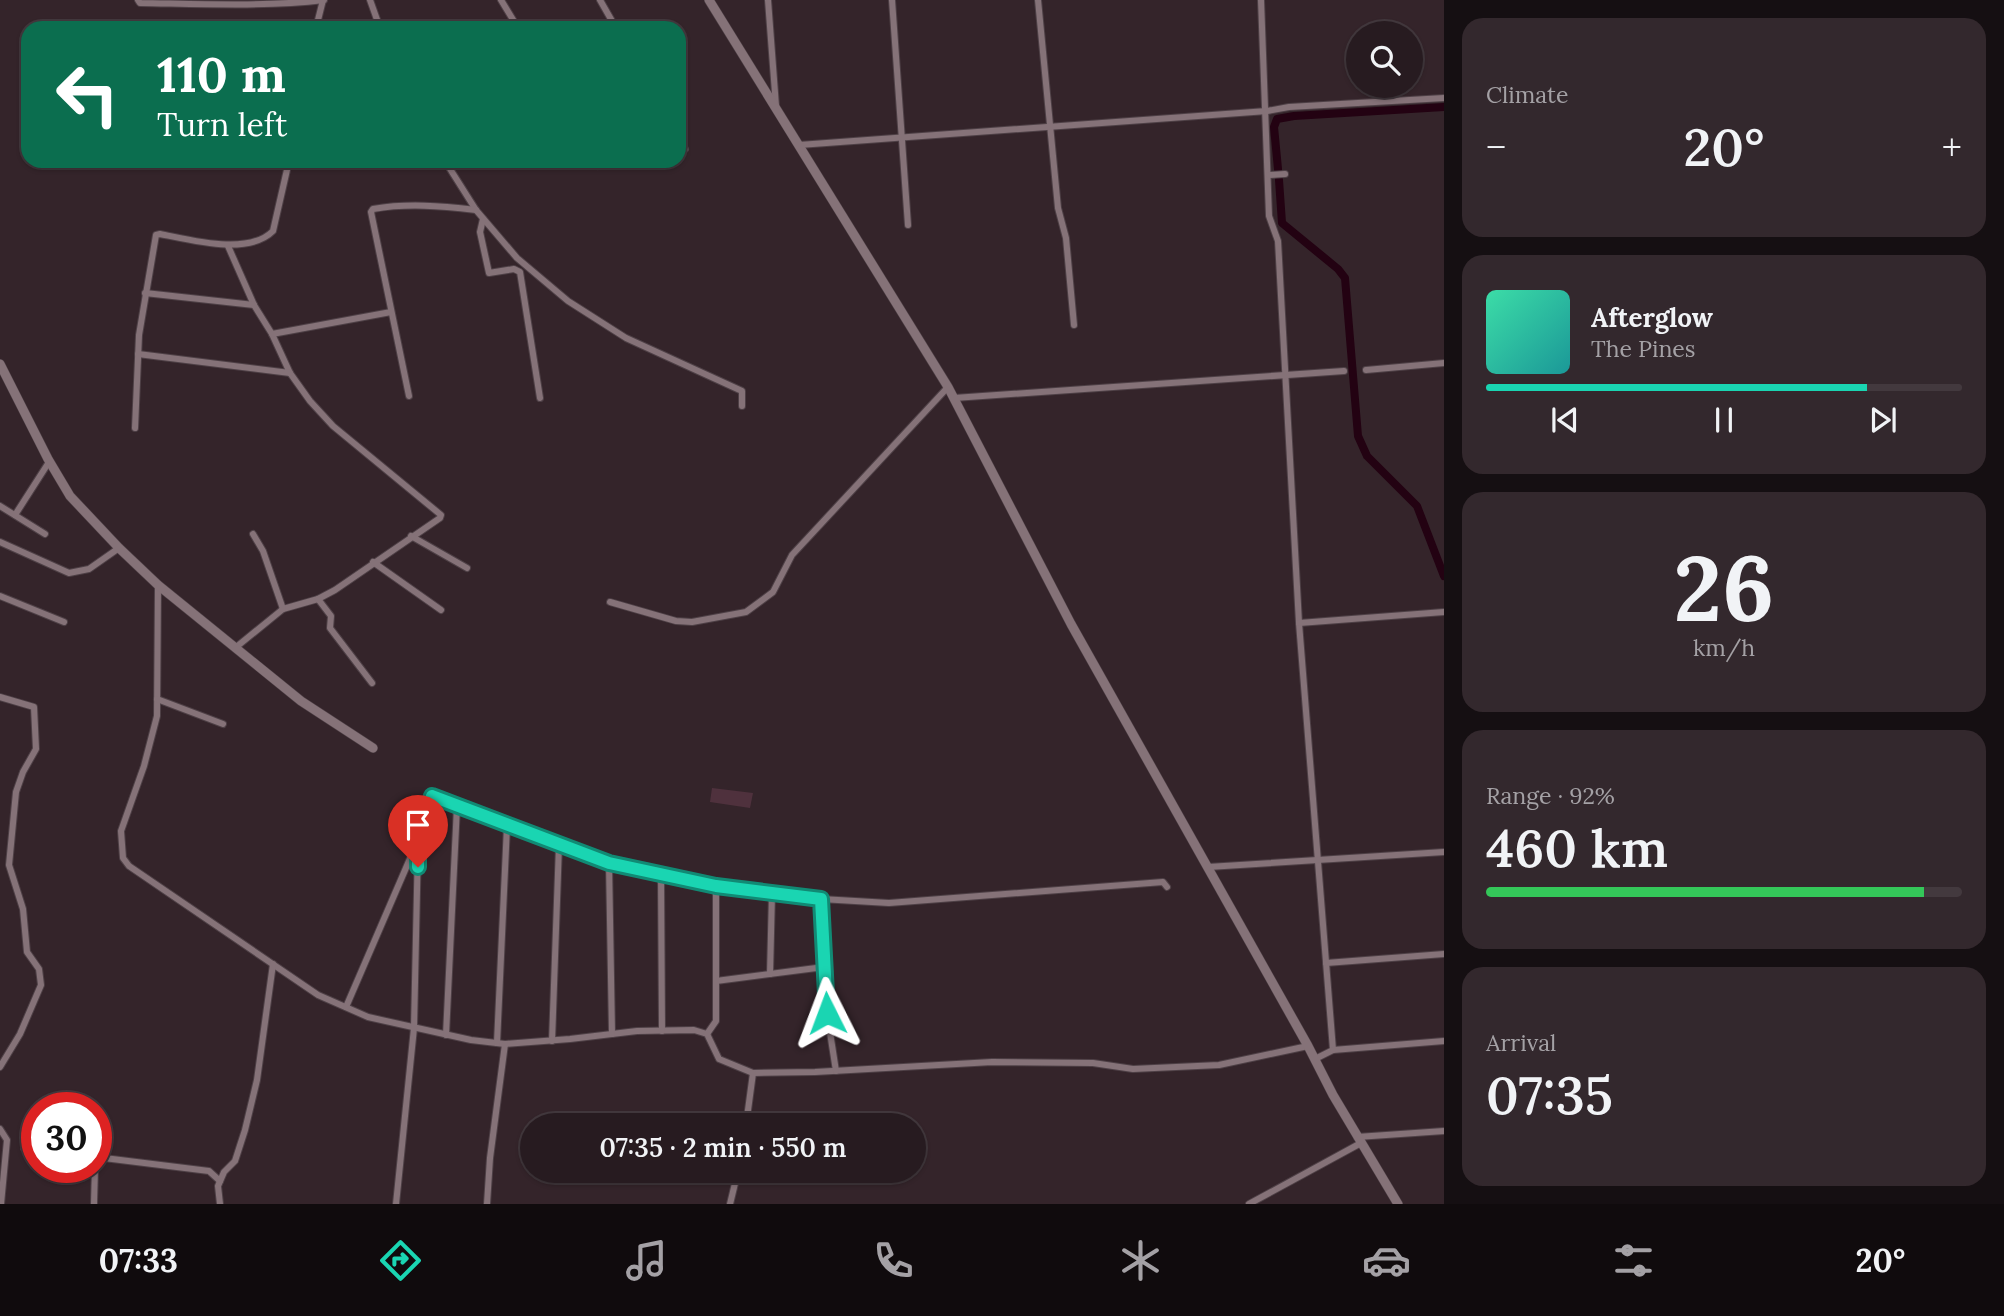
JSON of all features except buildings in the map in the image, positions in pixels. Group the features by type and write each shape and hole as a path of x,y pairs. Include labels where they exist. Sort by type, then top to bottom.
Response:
{"main road":[{"path":"709,0 948,387 1072,624 1359,1140 1398,1204"},
{"path":"0,365 50,462 71,496 119,548 158,585 300,701 373,748"}],"street":[{"path":"138,0 140,3 324,0 318,21"},
{"path":"370,0 378,21"},
{"path":"501,0 513,21"},
{"path":"600,0 612,21"},
{"path":"768,0 777,108"},
{"path":"892,0 908,225"},
{"path":"1038,0 1049,128 1058,208 1066,238 1074,325"},
{"path":"1261,0 1269,216 1278,241 1299,623 1333,1049"},
{"path":"799,145 1444,97"},
{"path":"135,428 138,354 145,293 156,235 228,246 267,237 273,231 287,168"},
{"path":"449,168 476,210 517,258 568,301 626,338 742,391 742,406"},
{"path":"1269,175 1285,174"},
{"path":"409,396 371,217 373,209 395,205 436,205 476,210"},
{"path":"483,219 480,232 489,273 514,269 520,272 540,398"},
{"path":"228,246 254,305 272,334 290,373 310,401 333,426 440,512 440,518 335,590 318,599 283,608 235,648"},
{"path":"145,293 254,305"},
{"path":"272,334 391,312"},
{"path":"138,354 290,373"},
{"path":"1366,370 1444,363"},
{"path":"954,398 1344,371"},
{"path":"610,602 676,621 692,622 746,612 773,592 792,555 948,387"},
{"path":"15,515 50,462"},
{"path":"0,506 45,534"},
{"path":"253,534 283,608"},
{"path":"411,536 467,568"},
{"path":"0,542 69,573 89,569 119,548"},
{"path":"373,562 441,610"},
{"path":"158,585 157,716 144,765 121,831 123,858 130,866 318,995 368,1017 446,1035 501,1043 694,1030 707,1034 719,1059 753,1073 992,1062 1093,1063 1132,1069 1219,1065 1308,1046"},
{"path":"0,596 64,622"},
{"path":"318,599 331,616 330,628 372,683"},
{"path":"1299,623 1444,612"},
{"path":"0,697 34,707 36,749 16,792 9,865 23,909 27,952 39,969 41,985 20,1034 0,1068"},
{"path":"157,699 223,724"},
{"path":"346,1007 418,840 432,796 609,863 716,886 772,893 889,903 1163,882 1167,887"},
{"path":"446,1035 457,806"},
{"path":"486,1204 501,1043 507,826"},
{"path":"396,1204 414,1028 418,840"},
{"path":"552,1041 559,845"},
{"path":"1208,867 1444,852"},
{"path":"609,863 611,1034"},
{"path":"661,874 662,1031"},
{"path":"707,1034 716,1021 716,886"},
{"path":"770,974 772,893"},
{"path":"821,899 827,1013 836,1071"},
{"path":"1326,963 1444,954"},
{"path":"219,1204 218,1186 224,1172 234,1161 245,1130 257,1080 273,964"},
{"path":"716,981 824,967"},
{"path":"1314,1059 1333,1049 1444,1041"},
{"path":"748,1113 753,1073"},
{"path":"0,1129 7,1140 1,1204"},
{"path":"1248,1204 1359,1140 1444,1131"},
{"path":"112,1159 209,1171 220,1181"},
{"path":"94,1204 95,1183"},
{"path":"730,1204 735,1183"}],"shaded area":[{"path":"712,788 753,793 750,808 710,802"}],"waterway":[{"path":"1278,169 1274,127 1277,119 1444,107"},
{"path":"1279,180 1282,223 1338,269 1345,278 1358,436 1367,456 1417,506 1444,576"}],"route":[{"path":"418,867 418,840 432,796 609,863 716,886 821,899 827,1013"}]}
